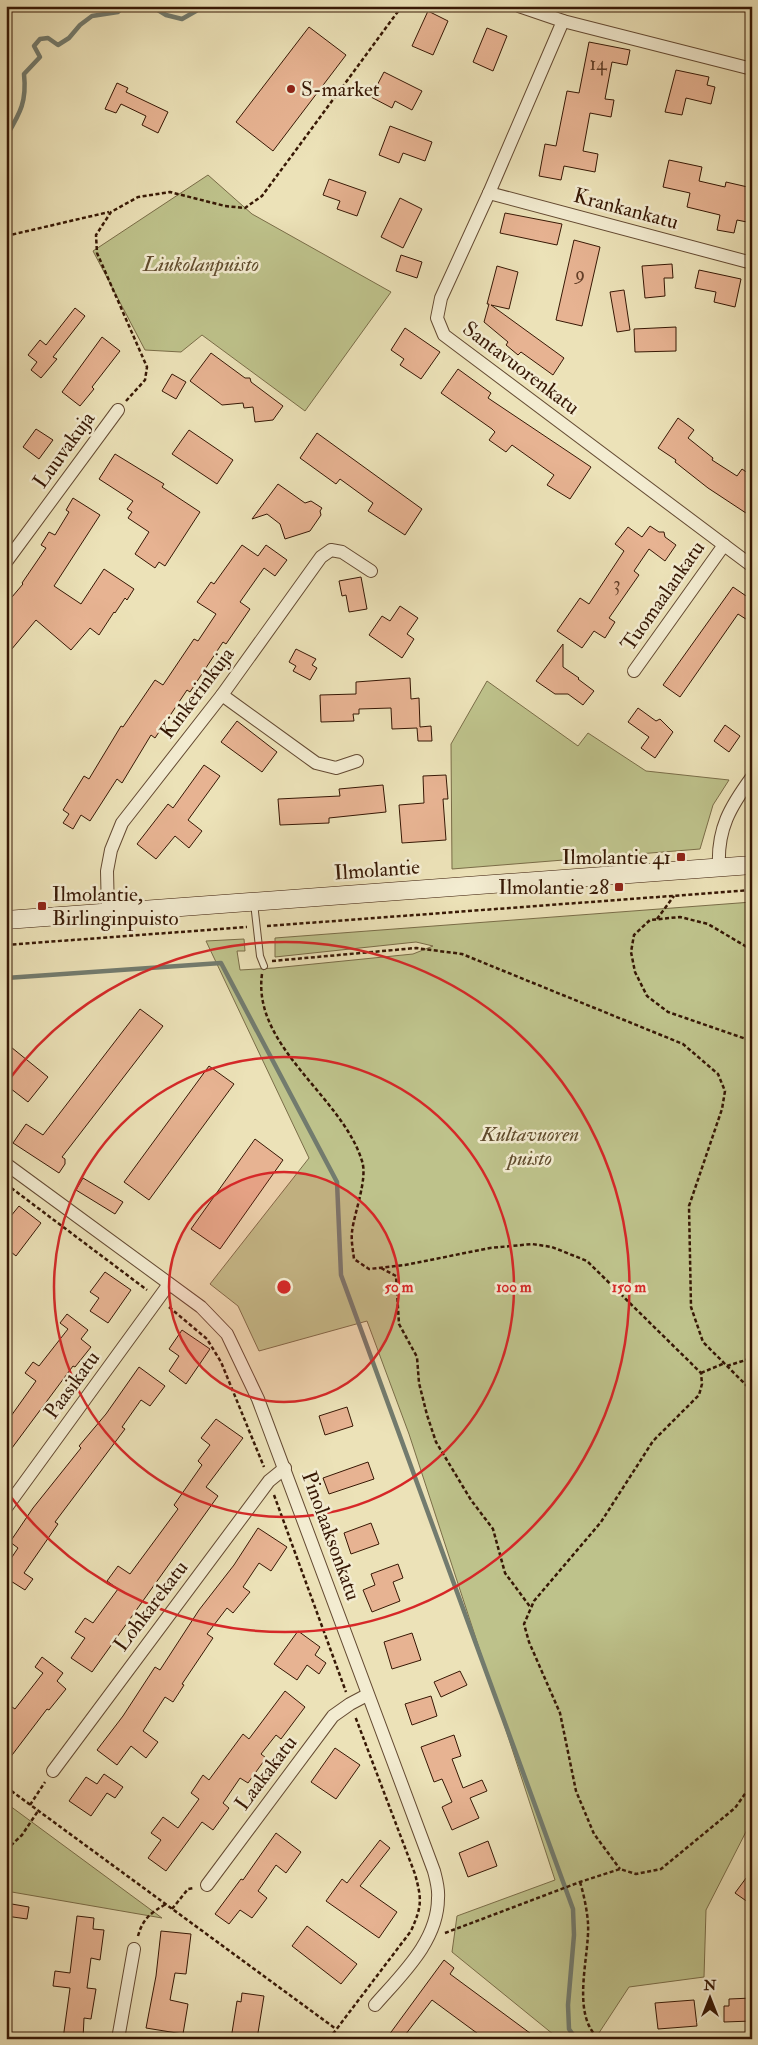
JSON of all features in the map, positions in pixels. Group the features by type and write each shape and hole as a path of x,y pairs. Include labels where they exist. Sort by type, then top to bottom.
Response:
{"street":[{"path":"519,6 564,21 752,69"},
{"name":"Santavuorenkatu","path":"564,21 490,193 441,298 437,318 444,335 752,566"},
{"name":"Krankankatu","path":"490,193 752,263"},
{"name":"Luuvakuja","path":"6,562 118,410"},
{"name":"Tuomaalankatu","path":"634,671 724,545"},
{"name":"Kinkerinkuja","path":"108,913 107,871 111,850 122,823 222,695 321,557 331,550 342,552 371,571"},
{"path":"222,695 316,763 336,768 357,761"},
{"path":"719,867 719,842 725,819 752,777"},
{"name":"Ilmolantie","path":"6,920 752,865"},
{"name":"Pinolaaksonkatu","path":"8,1170 201,1306 227,1334 258,1399 434,1871 439,1896 436,1919 428,1939 376,2006"},
{"name":"Paasikatu","path":"6,1508 160,1300 169,1284"},
{"name":"Lohkarekatu","path":"53,1771 269,1481 285,1468"},
{"name":"Laakakatu","path":"207,1885 333,1716 350,1704 368,1695"},
{"path":"118,2039 134,1949"}],"lane":[{"path":"254,902 260,956 264,966"}],"path":[{"path":"6,236 110,212 138,197 170,192 225,206 245,208 262,196 402,6"},
{"path":"110,212 96,235 97,253 147,367 145,380 118,410"},
{"path":"6,945 752,890"},
{"path":"657,919 674,896"},
{"path":"752,950 708,924 680,917 650,920 634,935 631,952 635,972 647,996 668,1012 752,1041"},
{"path":"620,1869 594,1834 576,1791 560,1714 529,1642 524,1624 534,1601 601,1522 653,1441 699,1395 702,1384 701,1373 587,1261 552,1247 532,1244 490,1248 405,1265 369,1269 354,1259 352,1233 361,1194 363,1163 353,1138 277,1037 265,1012 260,990 264,966 271,961 416,948 462,954 683,1044 718,1074 725,1091 722,1109 689,1206 691,1307 703,1342 747,1386 752,1409"},
{"path":"6,1184 186,1319 207,1339 221,1362 239,1403 269,1481 350,1704 415,1874 420,1894 420,1912 411,1931 329,2039"},
{"path":"380,1268 396,1276 399,1324 418,1356 419,1383 426,1415 436,1442 471,1500 493,1529 505,1573 531,1608"},
{"path":"701,1373 752,1358"},
{"path":"30,1805 53,1771"},
{"path":"428,1939 620,1869 636,1874 661,1869 735,1808 752,1784"},
{"path":"6,1787 336,2029"},
{"path":"6,1850 22,1836 38,1810"},
{"path":"580,1882 584,1893 588,1924 582,2000 586,2018 599,2039"},
{"path":"172,1909 188,1889 207,1885"},
{"path":"134,1949 141,1925 149,1914 166,1904"}],"green space":[{"name":"Liukolanpuisto","path":"208,175 252,214 391,292 305,411 202,335 181,352 145,350 93,251"},
{"path":"487,681 578,746 588,733 646,771 729,780 713,805 700,849 452,869 451,744"},
{"name":"Kultavuoren puisto","path":"752,902 752,1820 706,1910 704,1977 629,1987 595,2039 559,2039 452,1952 457,1916 555,1880 409,1434 367,1321 259,1351 238,1306 210,1284 309,1158 206,941 244,939 245,951 237,951 240,970 274,968 413,954 433,946 416,942 275,957 275,938"},
{"path":"6,1803 162,1918 6,1891"}],"building":[{"path":"428,11 448,21 433,55 412,46"},
{"name":"S-market","path":"309,27 346,55 273,151 236,122"},
{"path":"487,28 507,36 493,71 473,62"},
{"path":"589,42 630,50 627,65 612,62 605,99 614,100 611,117 590,113 583,151 598,154 595,172 564,166 561,180 539,176 545,144 556,146 567,91 579,93"},
{"path":"676,70 709,77 707,85 715,87 711,104 686,98 682,115 665,112"},
{"path":"384,72 422,91 412,110 395,101 392,108 371,97"},
{"path":"117,83 128,88 126,92 168,112 158,133 142,125 146,116 121,104 116,113 105,109"},
{"path":"390,126 432,142 425,161 403,153 399,163 379,155"},
{"path":"669,160 702,167 699,181 725,187 726,182 752,188 752,223 737,220 734,233 717,230 720,215 687,207 690,193 663,187"},
{"path":"329,179 366,192 357,216 337,209 340,201 323,195"},
{"path":"400,198 422,209 403,248 381,237"},
{"path":"505,213 562,224 557,245 500,233"},
{"path":"574,240 600,247 582,326 556,320"},
{"path":"401,255 422,262 417,278 396,271"},
{"path":"672,264 673,278 664,278 665,296 645,298 642,266"},
{"path":"497,266 518,272 509,309 491,305 564,358 553,375 521,352 518,355 506,345 508,342 484,322"},
{"path":"699,270 741,279 735,307 714,302 716,292 695,288"},
{"path":"624,290 630,330 617,332 610,292"},
{"path":"75,308 85,316 53,357 57,359 41,378 31,370 37,362 28,355 40,340 46,345"},
{"path":"676,327 676,351 635,352 634,329"},
{"path":"405,328 440,352 421,379 400,365 404,359 391,350"},
{"path":"102,337 120,351 80,406 62,392"},
{"path":"211,353 245,378 250,378 251,382 283,406 273,420 255,422 253,407 244,408 243,403 222,405 190,381"},
{"path":"458,369 491,393 488,398 591,467 570,499 547,485 554,475 512,445 506,452 489,440 495,432 492,429 441,393"},
{"path":"172,374 186,382 176,399 162,391"},
{"path":"678,418 694,430 688,438 713,458 712,460 737,476 742,469 752,476 752,517 708,488 675,462 676,460 658,448"},
{"path":"36,429 53,440 39,459 23,447"},
{"path":"189,430 233,460 217,484 172,454"},
{"path":"317,433 422,509 405,535 368,511 373,503 340,479 336,484 300,458"},
{"path":"115,454 164,484 162,487 200,512 165,566 159,562 155,568 135,554 149,532 128,518 132,512 127,509 133,501 99,479"},
{"path":"278,484 305,503 311,501 322,508 320,511 321,515 310,531 285,539 280,524 267,514 252,519"},
{"path":"73,498 100,515 54,586 81,604 104,569 134,589 127,600 125,598 114,612 99,635 90,628 71,650 36,620 6,656 6,604 23,584 46,548 41,545 49,532 55,535 69,512 66,510"},
{"path":"650,526 659,532 664,532 665,537 676,545 665,561 649,549 634,571 639,575 609,618 615,622 605,638 594,631 582,648 557,631 580,598 589,604 624,551 615,544 628,527 642,537"},
{"path":"242,545 258,556 266,545 287,560 275,576 264,568 240,602 250,609 226,644 223,642 190,692 187,690 155,738 151,735 122,783 117,779 90,821 81,815 73,829 63,823 69,814 63,810 84,776 89,779 121,726 123,727 155,680 163,685 194,639 198,641 216,614 197,602 211,582 214,584"},
{"path":"361,577 367,609 349,612 346,595 342,596 339,581"},
{"path":"733,587 752,600 752,623 738,614 680,697 663,685"},
{"path":"400,606 418,618 407,634 414,639 402,658 369,635 382,616 390,621"},
{"path":"563,644 563,667 594,691 583,705 568,694 555,694 536,681"},
{"path":"296,649 316,659 312,665 317,668 310,680 293,671 296,666 289,662"},
{"path":"410,678 411,699 419,698 420,727 431,726 432,741 418,741 417,728 392,729 391,708 359,709 359,714 353,714 354,721 321,722 320,695 356,694 356,682"},
{"path":"638,708 656,721 660,719 673,732 655,758 641,748 649,737 628,722"},
{"path":"237,721 277,752 262,772 221,742"},
{"path":"725,725 740,736 729,752 714,741"},
{"path":"204,765 220,776 188,820 202,831 189,848 175,836 156,859 137,844 168,804 173,808"},
{"path":"446,775 448,799 443,799 446,840 402,843 399,805 424,803 423,776"},
{"path":"383,785 386,812 329,818 329,823 280,825 278,799 340,796 339,789"},
{"path":"140,1009 163,1026 62,1157 65,1159 65,1164 59,1173 13,1143 26,1124 43,1135"},
{"path":"6,1043 48,1077 28,1102 6,1085"},
{"path":"209,1066 234,1084 149,1200 124,1182"},
{"path":"255,1139 283,1160 220,1249 191,1229"},
{"path":"83,1178 123,1202 115,1214 76,1190"},
{"path":"19,1206 41,1223 16,1256 6,1248 6,1222"},
{"path":"105,1272 131,1290 108,1323 90,1311 99,1298 90,1292"},
{"path":"67,1314 88,1330 81,1339 91,1347 75,1367 73,1366 6,1456 6,1423 36,1381 25,1373 33,1362 39,1366 68,1329 60,1323"},
{"path":"182,1330 210,1349 186,1384 169,1371 179,1356 169,1349"},
{"path":"139,1367 165,1386 150,1406 141,1400 122,1427 125,1429 55,1522 58,1524 24,1573 33,1579 25,1590 6,1578 6,1566 18,1548 10,1542 33,1508 81,1448 79,1446 106,1414"},
{"path":"347,1407 353,1426 325,1435 319,1416"},
{"path":"216,1419 243,1438 206,1487 218,1496 92,1672 71,1658 85,1638 75,1632 85,1618 93,1623 118,1589 107,1581 118,1566 130,1574 178,1509 174,1505 202,1465 198,1461 210,1445 201,1438"},
{"path":"368,1462 374,1479 329,1494 323,1478"},
{"path":"371,1523 379,1544 351,1554 344,1533"},
{"path":"258,1528 287,1547 271,1571 259,1563 243,1587 250,1592 233,1613 227,1608 207,1634 213,1638 182,1684 184,1685 173,1702 165,1697 143,1731 158,1742 146,1758 131,1746 117,1765 97,1750 123,1716 155,1667 160,1670 199,1610 234,1565"},
{"path":"398,1564 403,1578 393,1582 400,1601 372,1612 363,1590 375,1585 371,1574"},
{"path":"298,1631 320,1647 315,1655 326,1663 319,1674 307,1665 297,1680 274,1664"},
{"path":"412,1633 421,1660 392,1669 384,1642"},
{"path":"42,1657 63,1673 57,1681 66,1689 49,1710 47,1709 6,1763 6,1703 15,1709 43,1673 35,1667"},
{"path":"460,1671 467,1685 441,1697 434,1682"},
{"path":"285,1691 305,1707 281,1739 276,1735 261,1754 266,1758 248,1783 240,1778 223,1803 229,1808 213,1830 202,1822 166,1871 148,1858 161,1840 151,1833 163,1817 178,1828 199,1799 191,1793 203,1775 209,1780 243,1734 249,1739"},
{"path":"431,1696 437,1716 412,1725 405,1704"},
{"path":"454,1735 461,1756 452,1759 463,1788 482,1780 487,1791 470,1798 479,1818 452,1830 442,1807 452,1802 442,1779 434,1782 421,1747"},
{"path":"335,1748 360,1765 336,1799 311,1782"},
{"path":"104,1774 123,1787 115,1798 107,1793 91,1816 69,1801 86,1777 97,1784"},
{"path":"276,1833 301,1852 286,1873 276,1865 258,1891 267,1898 252,1918 240,1910 229,1924 215,1914 241,1879 243,1880"},
{"path":"380,1840 390,1848 360,1886 397,1912 379,1938 326,1901 342,1879 347,1883"},
{"path":"488,1841 497,1866 468,1877 459,1853"},
{"path":"752,1870 752,1905 735,1893"},
{"path":"6,1903 29,1907 27,1919 6,1916"},
{"path":"77,1916 94,1918 93,1929 104,1930 100,1960 91,1958 87,1988 96,1989 91,2019 84,2018 83,2039 63,2039 70,1988 53,1986 55,1971 70,1973"},
{"path":"307,1926 357,1964 341,1984 292,1946"},
{"path":"161,1931 191,1934 186,1974 175,1973 170,2000 188,2004 183,2034 146,2028 156,1976"},
{"path":"444,1960 454,1968 450,1974 538,2039 485,2039 432,2000 402,2039 386,2039"},
{"path":"242,1993 264,1996 257,2039 231,2039 237,2001 241,2002"},
{"path":"752,1998 752,2021 724,2022 724,2006 729,2006 729,1999"},
{"path":"694,2000 697,2026 658,2029 655,2003"}],"waterway":[{"path":"6,137 21,107 25,84 24,74 40,57 34,46 40,39 48,38 58,45 69,38 80,25 92,16 118,12 124,6"},
{"path":"136,6 142,9 153,7 166,15 182,19 196,11 200,6"},
{"path":"6,978 221,963 337,1182 341,1275 573,1909 574,1935 568,2005 569,2029 576,2039"}],"place":[{"name":"S-market","path":"291,89"},
{"name":"Ilmolantie 41","path":"681,857"},
{"name":"Ilmolantie 28","path":"619,887"},
{"name":"Ilmolantie, Birlinginpuisto","path":"42,906"}]}
